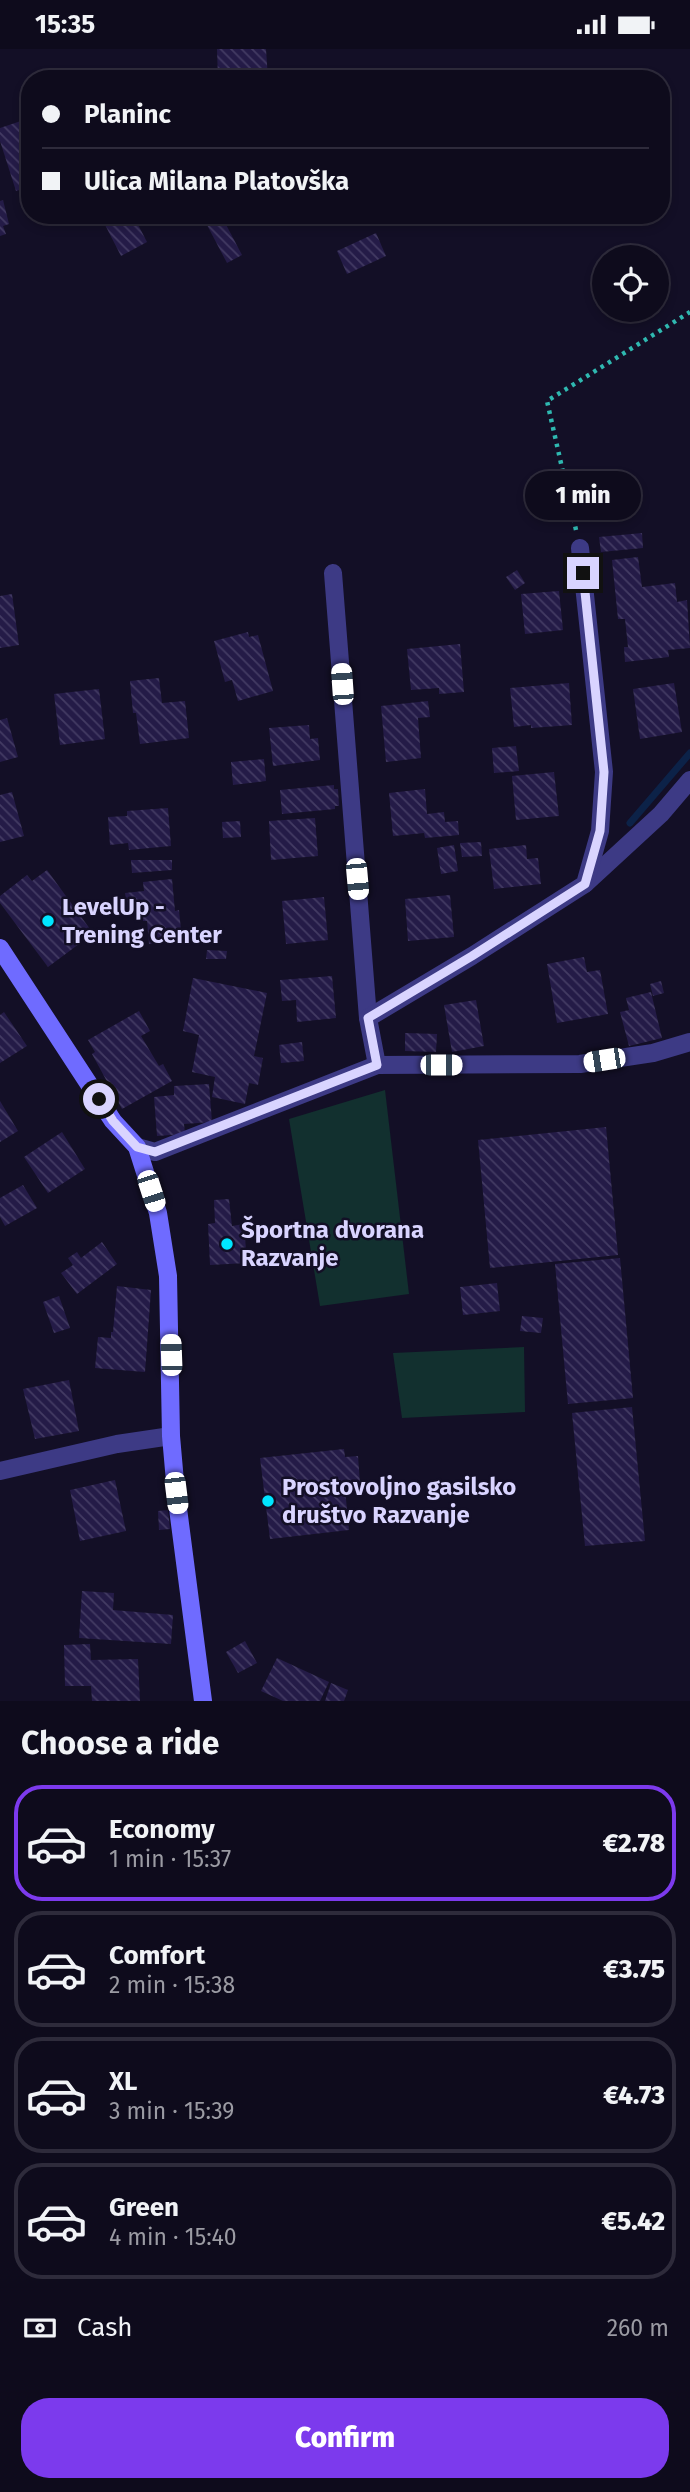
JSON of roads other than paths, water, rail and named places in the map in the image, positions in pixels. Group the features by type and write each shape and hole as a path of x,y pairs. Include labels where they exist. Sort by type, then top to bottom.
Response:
{"street":[{"path":"580,548 604,772 600,831 585,884"},
{"path":"333,573 368,1018 377,1065"},
{"path":"368,1018 585,884 661,814 690,780"},
{"path":"0,948 113,1121 146,1150 168,1276 171,1436 183,1558 203,1701"},
{"path":"146,1150 377,1065 580,1064 653,1053 690,1042"},
{"path":"0,1471 117,1444 171,1436"}],"waterway":[{"path":"630,823 690,753"}],"place":[{"name":"LevelUp - Trening Center","path":"48,921"},
{"name":"Športna dvorana Razvanje","path":"227,1244"},
{"name":"Prostovoljno gasilsko društvo Razvanje","path":"268,1501"}]}
